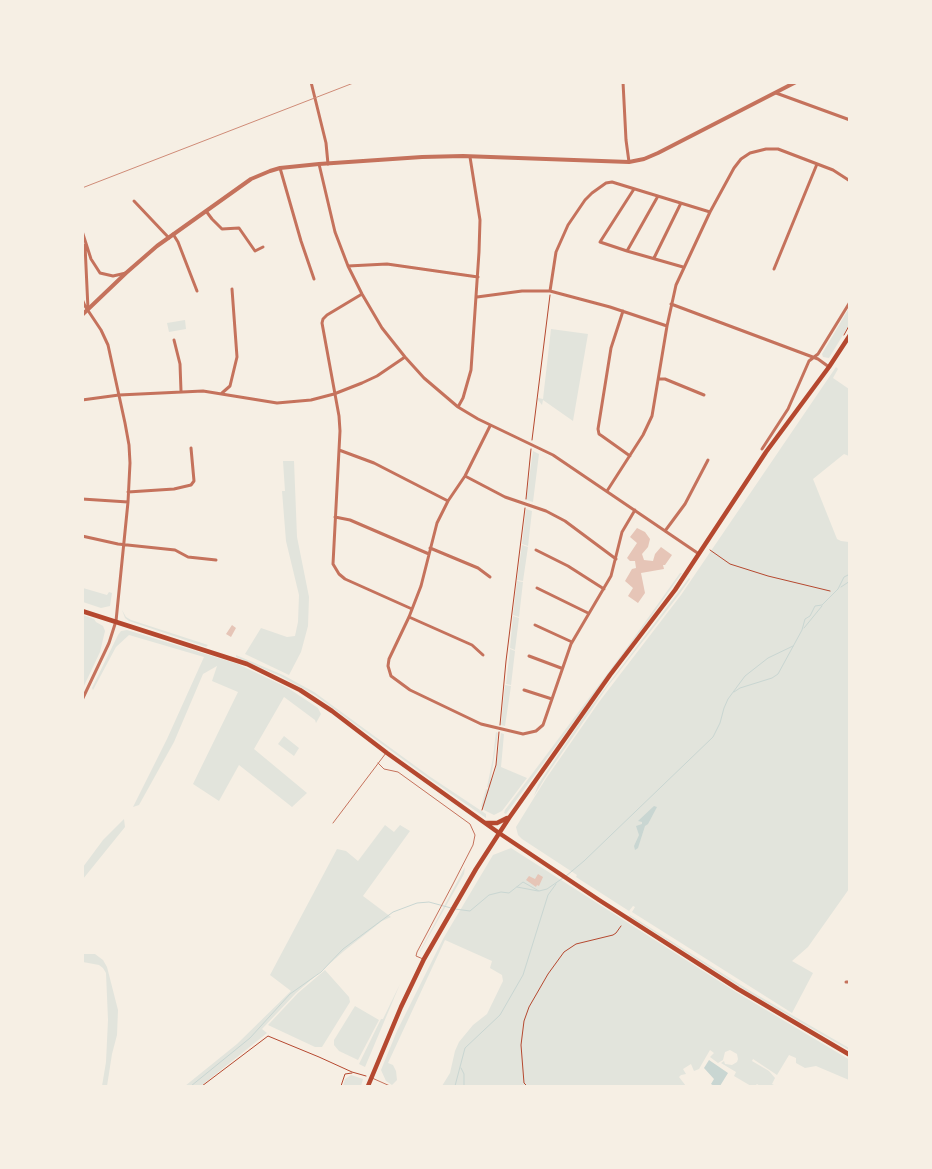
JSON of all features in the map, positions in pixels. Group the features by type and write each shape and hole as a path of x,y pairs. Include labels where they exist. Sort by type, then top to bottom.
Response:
{"main road":[{"path":"368,1086 401,1007 424,960 499,833 610,675 661,609 700,554 766,452 829,367 850,335"},
{"path":"82,611 214,652 247,664 300,690 499,833 730,984 850,1055"},
{"path":"485,822 497,823 509,818"}],"street":[{"path":"311,82 326,143 328,164"},
{"path":"623,82 629,162"},
{"path":"82,315 126,272 173,234 264,172 280,168 319,164 422,157 629,162 644,159 658,153 796,82"},
{"path":"776,93 850,120"},
{"path":"607,491 643,435 652,416 676,285 683,266 734,168 750,153 766,148 778,149 833,170 850,180"},
{"path":"458,407 463,398 471,370 478,277 480,220 470,157"},
{"path":"319,164 335,232 348,266 382,328 424,378 458,407 490,426 553,455 700,554"},
{"path":"774,270 817,164"},
{"path":"280,168 314,279"},
{"path":"550,292 556,252 568,225 592,193 601,186 612,182 710,212"},
{"path":"634,189 600,242 683,266"},
{"path":"627,251 658,196"},
{"path":"134,201 169,238"},
{"path":"654,258 682,203"},
{"path":"206,210 222,230 239,228 254,251 263,247"},
{"path":"82,231 91,259 100,273 113,276 126,272"},
{"path":"173,234 197,290"},
{"path":"86,242 85,268 88,310"},
{"path":"348,266 387,264 478,277"},
{"path":"221,393 230,386 238,357 232,289"},
{"path":"476,297 522,291 550,292 623,311 667,326"},
{"path":"362,294 323,319 339,416 333,564 339,574 345,579 412,609"},
{"path":"82,299 84,306 102,330 108,344 129,445 128,502 116,621 109,643 82,700"},
{"path":"762,450 788,409 810,360 818,354 850,302"},
{"path":"671,304 818,359 829,367"},
{"path":"623,311 611,348 598,429 599,434 630,456"},
{"path":"174,340 180,364 181,391"},
{"path":"82,400 119,394 203,391 277,403 311,400 334,394 377,376 405,357"},
{"path":"659,379 665,379 704,394"},
{"path":"490,426 465,476 448,501 437,522 421,586 389,659 388,666 391,676 410,690 464,717 499,729 523,734 536,731 543,725 572,642 611,576 622,532 635,510"},
{"path":"128,492 191,485 194,481 192,448"},
{"path":"339,450 374,463 448,501"},
{"path":"665,531 685,504 708,460"},
{"path":"465,476 492,491 525,505 546,511 565,522 616,559"},
{"path":"82,499 128,502"},
{"path":"335,517 350,520 429,554"},
{"path":"82,536 124,544 175,550 182,554 216,560"},
{"path":"430,548 478,568 490,577"},
{"path":"536,550 568,566 604,589"},
{"path":"536,588 588,613"},
{"path":"409,617 472,645 483,654"},
{"path":"534,625 572,642"},
{"path":"530,656 562,668"},
{"path":"524,690 552,699"}],"lane":[{"path":"333,823 387,753"},
{"path":"378,763 384,769 398,772 470,824 475,835 473,845 417,952 416,956 424,960"},
{"path":"371,1078 390,1086"}],"path":[{"path":"482,810 496,765 506,661 550,292"},
{"path":"710,550 730,564 768,576 830,591"},
{"path":"526,1086 524,1083 521,1045 524,1021 529,1007 558,957 570,948 588,940 613,935 621,926"},
{"path":"202,1086 268,1036 352,1072 371,1078"},
{"path":"341,1086 345,1074 352,1072"}],"shaded area":[{"path":"849,308 849,325 829,358 823,357 822,354"},
{"path":"185,320 186,329 169,332 167,323"},
{"path":"551,329 588,334 573,421 543,400 542,405 538,400 538,398 543,399"},
{"path":"836,367 838,369 833,378 849,389 849,456 844,454 813,479 837,539 849,542 849,889 808,947 792,961 813,973 792,1013 632,912 635,907 633,906 629,911 576,877 577,875 522,839 518,835 516,827 545,780 599,702 681,595"},
{"path":"533,451 539,454 533,502 526,500"},
{"path":"283,461 294,461 297,537 309,597 308,626 301,652 289,675 245,654 261,628 287,637 295,636 298,622 299,595 286,541 282,491 285,491"},
{"path":"526,509 532,511 528,546 522,544"},
{"path":"522,545 528,547 523,581 517,580"},
{"path":"680,573 682,573 648,621 506,814 504,813 628,646"},
{"path":"689,578 678,596 608,686 534,796 543,777 587,712"},
{"path":"517,581 523,582 519,617 513,615"},
{"path":"83,588 107,595 109,592 112,593 110,606 101,608 83,602"},
{"path":"122,610 126,617 131,620 208,645 206,647 129,621 125,618"},
{"path":"83,615 94,619 103,626 105,631 100,652 83,688"},
{"path":"513,616 519,618 515,650 510,648"},
{"path":"127,630 238,664 288,688 318,708 321,714 316,723 315,720 284,697 254,749 307,793 292,807 239,765 219,801 193,784 238,692 212,681 217,666 203,674 174,742 139,805 133,807 167,739 204,657 129,635 116,647 93,690 92,688 118,635 121,631"},
{"path":"510,649 515,651 511,685 506,684"},
{"path":"236,655 283,675 314,692 429,776 486,814 486,818 315,695 280,676 236,657"},
{"path":"505,685 511,686 505,726 501,725"},
{"path":"496,732 498,733 490,784 495,772 501,733 504,734 501,767 527,778 502,811 494,815 484,810 481,806 486,789 489,790 490,788 487,787"},
{"path":"284,736 299,748 294,756 278,744"},
{"path":"654,806 657,807 645,826 638,848 635,850 634,846 639,835 636,826 642,824 642,822 638,821"},
{"path":"124,819 125,827 83,879 83,867 103,840"},
{"path":"385,825 394,832 400,825 410,831 363,896 391,917 382,921 344,951 296,993 262,1029 267,1033 201,1086 185,1086 237,1044 291,991 270,975 337,849 346,851 358,861"},
{"path":"511,848 736,992 850,1060 849,1080 816,1066 805,1068 796,1063 796,1058 789,1055 777,1075 753,1059 752,1061 769,1071 775,1078 772,1084 776,1086 760,1086 757,1084 751,1086 734,1076 736,1072 721,1063 724,1061 725,1064 732,1065 737,1062 737,1054 730,1050 725,1052 723,1060 718,1063 710,1057 714,1053 710,1050 699,1069 694,1071 691,1064 683,1069 686,1074 679,1077 686,1086 442,1086 450,1073 459,1042 473,1025 487,1014 503,981 502,975 490,968 492,961 445,940 388,1063 393,1065 397,1080 392,1085 386,1081 381,1070 397,1031 443,939 493,855"},
{"path":"465,867 464,874 420,952 420,951"},
{"path":"630,915 752,992 849,1048 849,1050 753,995"},
{"path":"82,954 95,954 103,960 107,967 118,1010 117,1035 107,1086 102,1086 106,1062 108,1020 106,973 99,965 83,962"},
{"path":"325,970 349,997 350,1002 322,1047 315,1047 268,1025 298,993"},
{"path":"400,984 365,1067 359,1064"},
{"path":"355,1006 379,1020 358,1060 339,1051 334,1045 334,1040"},
{"path":"709,1060 728,1073 720,1086 711,1084 714,1079 704,1068"},
{"path":"351,1075 363,1079 361,1086 343,1086 345,1079"}],"building":[{"path":"637,528 645,532 650,539 648,547 642,554 644,560 653,561 655,554 661,547 672,555 663,565 664,569 641,573 645,593 638,603 628,596 633,588 625,581 632,569 636,568 635,561 630,561 627,558 637,543 630,537"},
{"path":"232,625 236,628 231,637 226,634"},
{"path":"538,874 543,877 539,886 537,885 536,887 526,880 529,876 535,879"}],"waterway":[{"path":"734,692 778,674 802,630 805,619 810,616 815,606 822,605 838,589 844,577 850,574"},
{"path":"841,587 850,581"},
{"path":"804,628 822,606"},
{"path":"566,876 713,737 728,699 745,676 768,658 793,646"},
{"path":"455,909 470,911 489,895 501,892 509,893 523,882 539,891 547,889 563,878"},
{"path":"455,1086 465,1048 500,1015 523,975 548,895 556,884"},
{"path":"517,887 538,891"},
{"path":"191,1086 250,1038 290,994 321,972 343,949 393,912 417,903 429,902 451,908"},
{"path":"461,1068 464,1074 464,1086"}],"railway":[{"path":"82,188 356,82"}]}
